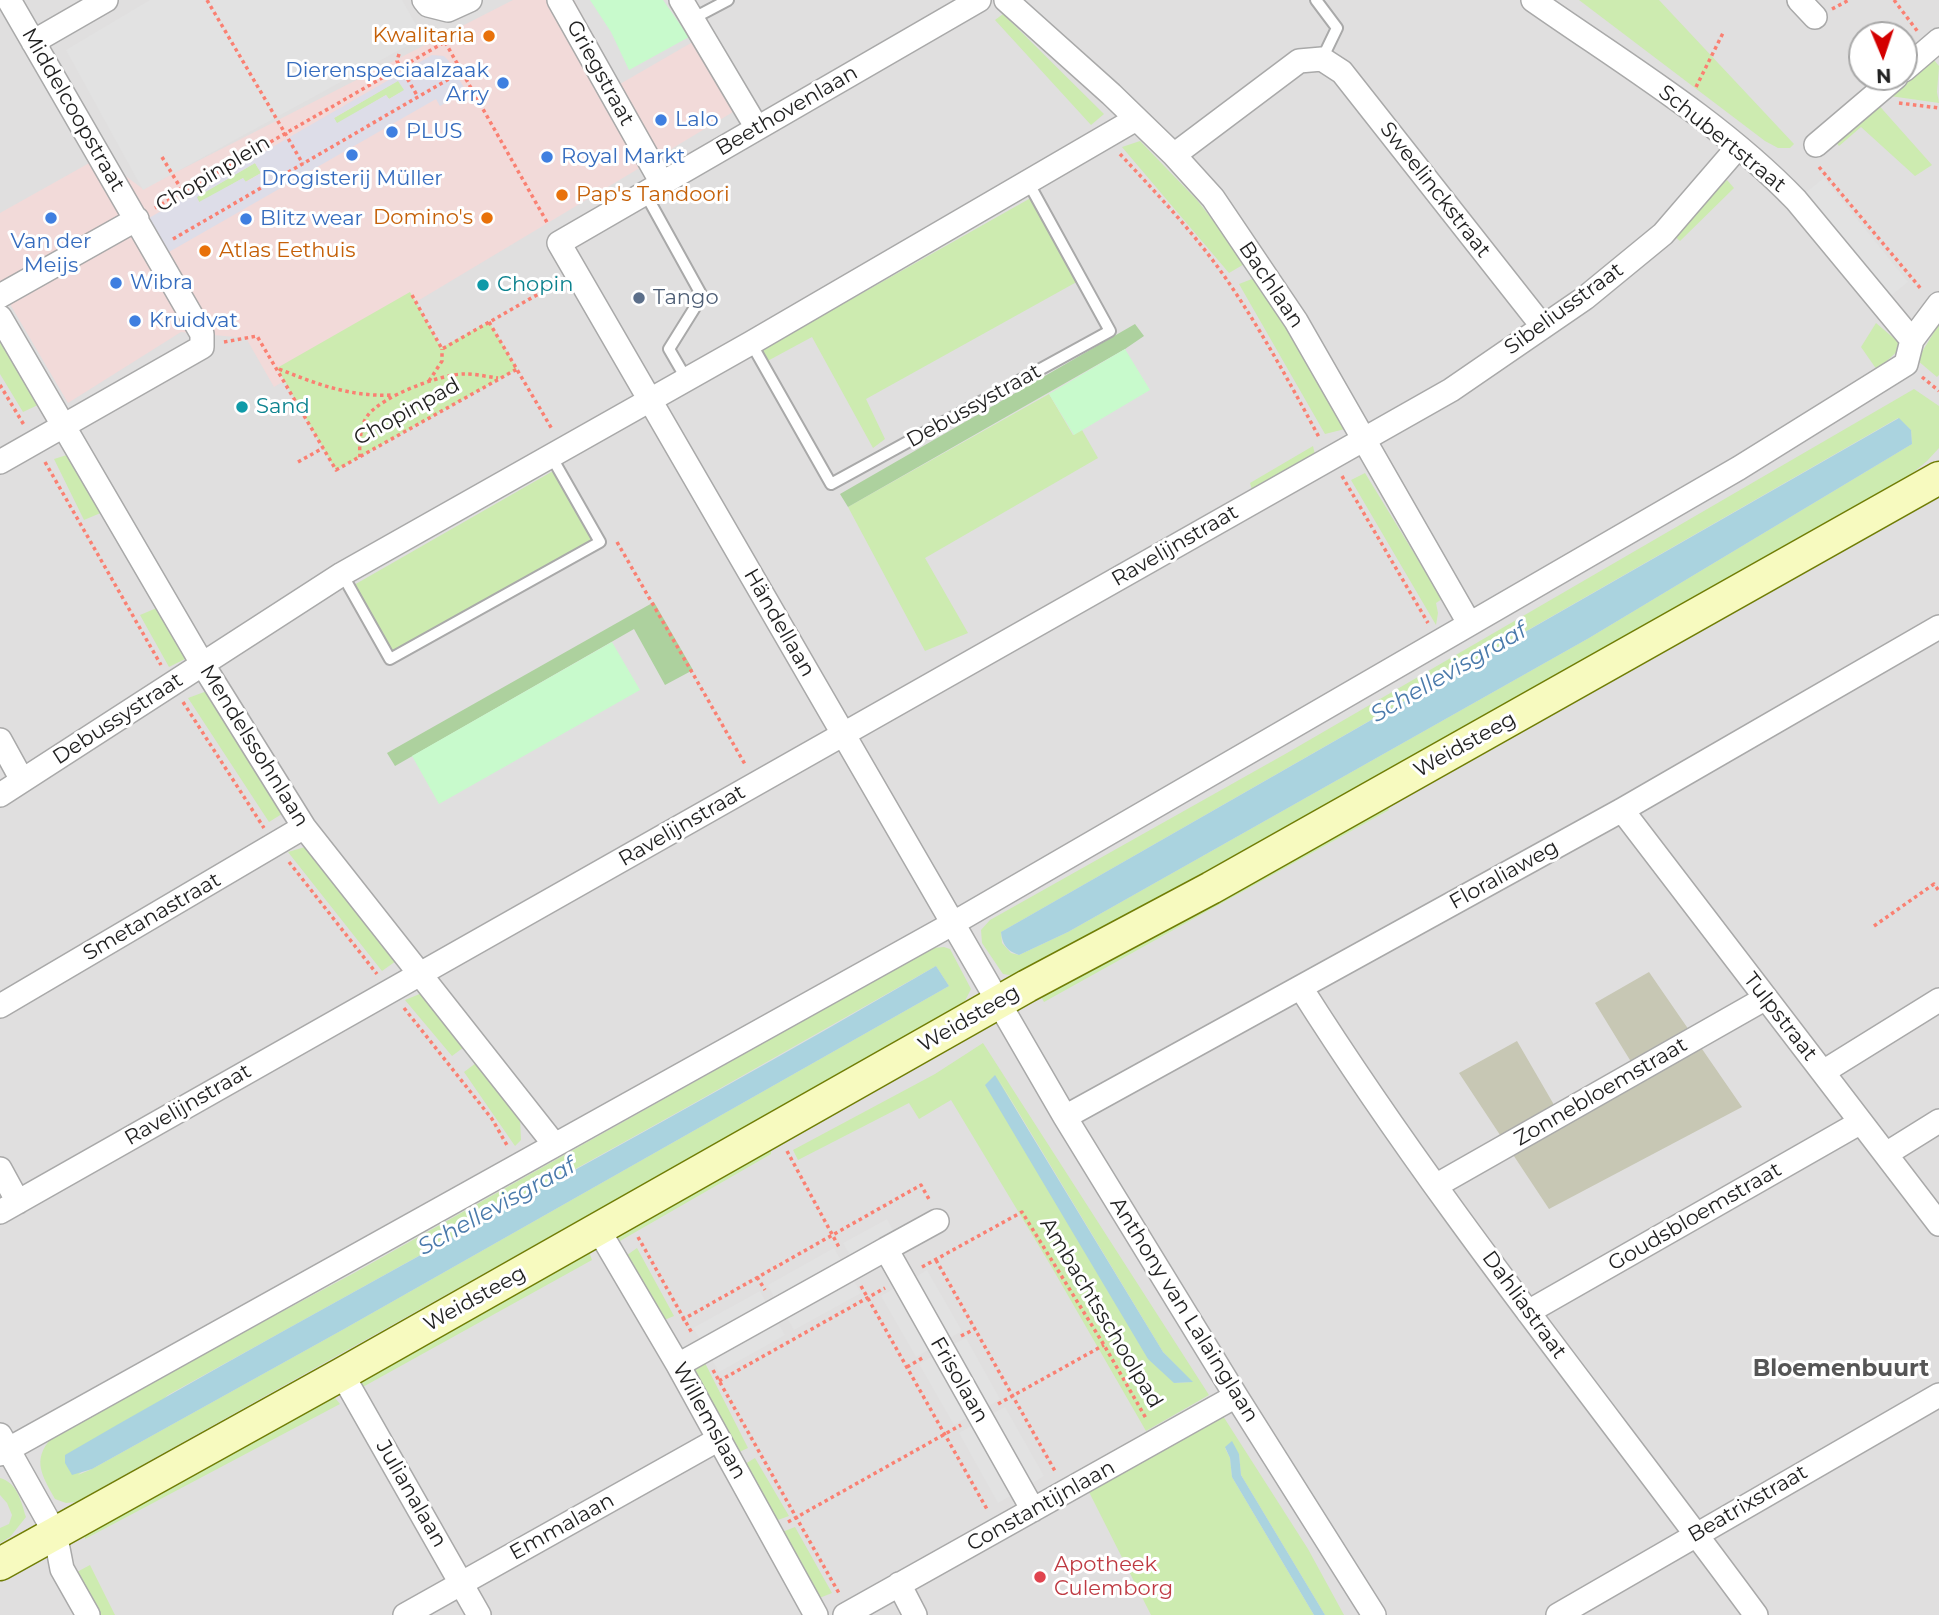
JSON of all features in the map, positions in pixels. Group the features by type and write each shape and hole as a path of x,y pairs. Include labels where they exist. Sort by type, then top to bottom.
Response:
{"street":[{"name":"Middelcoopstraat","path":"9,0 137,219"},
{"path":"33,42 106,0"},
{"path":"432,5 448,10 470,0"},
{"name":"Griegstraat","path":"559,0 654,188"},
{"name":"Beethovenlaan","path":"559,243 979,0"},
{"name":"Bachlaan","path":"1006,0 1174,155 1213,198 1296,321 1469,623"},
{"name":"Schubertstraat","path":"1533,0 1686,107 1738,147 1796,200 1912,340"},
{"path":"1799,0 1815,17"},
{"path":"687,10 757,128"},
{"path":"1918,58 1939,40"},
{"path":"1174,155 1299,61 1322,59"},
{"name":"Sweelinckstraat","path":"1322,59 1342,72 1543,327"},
{"path":"1816,145 1880,91"},
{"name":"Debussystraat","path":"0,794 342,574 687,380 1136,119"},
{"name":"Sibeliusstraat","path":"1363,439 1451,390 1585,298 1662,234 1738,147"},
{"path":"0,296 137,219"},
{"name":"Chopinplein","path":"137,219 202,334 202,346"},
{"name":"Händellaan","path":"559,243 999,1003"},
{"path":"88,1615 62,1569 55,1533 3,1446 952,923 1739,468 1906,364 1912,340 1938,306"},
{"name":"Mendelssohnlaan","path":"0,317 203,665 304,828 554,1144"},
{"path":"0,462 202,346"},
{"name":"Ravelijnstraat","path":"9,1207 1363,439"},
{"name":"Weidsteeg","path":"0,1564 1939,478"},
{"name":"Floraliaweg","path":"1065,1117 1622,810 1939,628"},
{"path":"0,740 22,780"},
{"name":"Tulpstraat","path":"1622,810 1939,1224"},
{"name":"Smetanastraat","path":"0,1006 304,828"},
{"name":"Dahliastraat","path":"1301,988 1357,1076 1528,1312 1756,1615"},
{"name":"Zonnebloemstraat","path":"1437,1185 1766,998"},
{"path":"1823,1072 1939,1000"},
{"name":"Anthony van Lalainglaan","path":"999,1003 1065,1117 1374,1615"},
{"path":"1886,1154 1939,1121"},
{"name":"Goudsbloemstraat","path":"1528,1312 1861,1122"},
{"path":"0,1170 9,1207"},
{"path":"678,1365 886,1249 940,1223"},
{"name":"Willemslaan","path":"598,1229 678,1365 816,1615"},
{"name":"Frisolaan","path":"886,1249 1033,1510"},
{"name":"Julianalaan","path":"342,1374 479,1615"},
{"name":"Beatrixstraat","path":"1558,1615 1939,1395"},
{"name":"Constantijnlaan","path":"847,1614 1236,1396"},
{"name":"Emmalaan","path":"405,1615 719,1439"},
{"path":"899,1584 915,1615"}],"lane":[{"path":"687,10 728,0"},
{"path":"1316,0 1337,28 1322,59"},
{"name":"Debussystraat","path":"751,343 831,484 1110,331 1028,182"},
{"path":"654,188 702,296 669,349 687,380"},
{"path":"342,574 390,659 600,542 556,452"}],"path":[{"name":"Chopinplein","path":"207,0 303,164"},
{"path":"1686,107 1723,33"},
{"name":"Chopinplein","path":"137,219 284,132 445,42 559,243"},
{"path":"399,54 397,61 418,97"},
{"name":"Chopinplein","path":"155,249 461,72"},
{"path":"1893,102 1939,108"},
{"name":"Bachlaan","path":"1104,138 1171,208 1230,284 1265,339 1438,641"},
{"path":"1816,145 1808,153 1938,306"},
{"path":"162,157 183,192"},
{"path":"442,349 576,273"},
{"path":"412,295 442,349 442,361 427,383"},
{"path":"489,323 517,369 556,452"},
{"name":"Chopinpad","path":"202,346 257,336 336,470 517,369"},
{"path":"277,368 323,387 367,397 392,395 464,373 500,379"},
{"path":"360,457 359,442 366,416 392,395"},
{"path":"298,462 323,448"},
{"path":"611,532 756,783"},
{"path":"1874,926 1937,882 1939,891"},
{"path":"785,1149 990,1514"},
{"path":"658,1333 921,1185 956,1249"},
{"name":"Ambachtsschoolpad","path":"719,1381 1022,1212 1104,1345 1158,1440"},
{"path":"638,1237 847,1614"},
{"path":"936,1260 1058,1476"},
{"path":"796,1518 1104,1345"}],"shaded area":[{"path":"0,0 1939,0 1939,1615 0,1615"},
{"path":"150,0 402,0 423,37 143,190 66,50"},
{"path":"513,0 574,0 620,84 710,32 753,100 274,387 246,338 181,332 68,403 0,287 0,213 100,157 143,189"},
{"path":"432,55 444,56 448,60 466,91 440,106 436,99 169,252 149,218","holes":["398,81 404,90 389,99 386,95 337,123 334,118","255,163 261,173 246,182 243,178 199,202 197,197"]},
{"path":"1824,178 1908,282 1882,303 1796,200"},
{"path":"1649,972 1742,1107 1549,1209 1459,1073 1517,1041 1557,1110 1633,1065 1595,1003"},
{"path":"887,1219 894,1232 851,1257 843,1243"},
{"path":"834,1248 842,1262 775,1299 768,1285"},
{"path":"927,1270 962,1331 948,1339 914,1278"},
{"path":"853,1279 861,1293 794,1330 786,1316"},
{"path":"895,1288 930,1349 916,1357 881,1296"},
{"path":"760,1291 767,1304 701,1341 693,1328"},
{"path":"777,1321 785,1335 719,1372 711,1358"},
{"path":"966,1338 1000,1399 987,1407 952,1345"},
{"path":"933,1356 968,1417 954,1425 919,1364"},
{"path":"1005,1407 1044,1476 1031,1484 992,1414"},
{"path":"973,1425 1012,1495 998,1503 959,1433"}],"green space":[{"path":"590,0 663,0 689,37 629,70 611,32"},
{"path":"1579,0 1659,0 1794,144 1790,148 1778,148 1765,141"},
{"path":"1003,14 1104,114 1091,125 995,20"},
{"path":"1929,54 1939,66 1939,103 1883,95 1887,91 1918,91 1918,64"},
{"path":"399,80 405,90 389,99 386,95 337,124 334,118"},
{"path":"1875,101 1932,165 1915,176 1861,127 1839,146 1834,140"},
{"path":"1140,141 1197,200 1246,263 1229,273 1122,147"},
{"path":"255,163 261,173 245,182 243,178 200,203 196,197"},
{"path":"1727,180 1734,188 1680,241 1672,234"},
{"path":"1036,195 1082,279 866,399 885,439 873,448 812,337 762,364 756,353"},
{"path":"1257,277 1345,429 1325,434 1239,284"},
{"path":"410,292 441,348 489,322 517,369 336,470 277,368"},
{"path":"1876,323 1903,346 1877,370 1861,347"},
{"path":"1135,324 1144,336 1125,349 848,507 840,494"},
{"path":"1939,324 1939,375 1937,377 1917,360"},
{"path":"0,335 40,404 23,412 0,374"},
{"path":"1125,349 1150,390 1074,435 1049,394"},
{"path":"1914,389 1939,406 1939,448 1903,481 1031,969 1015,976 1003,974 982,943 981,930 990,920 1287,753","holes":["1898,418 1911,430 1912,444 1589,638 1068,932 1019,955 1011,953 1002,943 1001,932"]},
{"path":"1049,394 1073,435 1082,430 1098,458 925,558 968,633 925,651 848,507"},
{"path":"1313,446 1315,455 1252,490 1250,483"},
{"path":"70,454 103,512 84,520 54,459"},
{"path":"560,467 600,542 390,659 347,589"},
{"path":"1365,473 1442,599 1436,603 1436,625 1351,480"},
{"path":"654,602 693,670 665,685 634,629 395,766 387,753"},
{"path":"159,607 189,657 169,667 140,615"},
{"path":"612,642 640,690 439,804 412,756"},
{"path":"207,691 285,812 269,822 188,698"},
{"path":"1385,801 1389,810 1044,1002 1039,993"},
{"path":"305,847 396,961 382,971 288,852"},
{"path":"933,948 950,949 971,989 963,1005 76,1502 66,1503 55,1499 40,1465 43,1450 56,1433 354,1273","holes":["936,966 949,986 344,1329 78,1475 168,1395"]},
{"path":"422,993 468,1044 452,1056 405,1000"},
{"path":"983,1043 1209,1395 1146,1431 951,1100 919,1119 909,1103 798,1160 793,1150 935,1074","holes":["996,1075 1163,1352 1192,1382 1174,1383"]},
{"path":"480,1060 520,1118 521,1140 515,1146 464,1072"},
{"path":"827,1109 831,1117 620,1241 616,1231"},
{"path":"587,1246 592,1260 361,1388 356,1379"},
{"path":"637,1248 674,1316 662,1321 623,1258"},
{"path":"704,1361 748,1448 735,1454 686,1369"},
{"path":"331,1393 340,1404 85,1539 84,1527"},
{"path":"1223,1416 1308,1549 1344,1615 1325,1615 1241,1475 1239,1454 1225,1448 1230,1458 1232,1477 1314,1615 1151,1615 1089,1492"},
{"path":"755,1458 789,1516 775,1521 740,1467"},
{"path":"0,1478 15,1489 26,1517 10,1537 0,1543 0,1528 9,1524 12,1515 0,1495"},
{"path":"795,1527 832,1593 817,1599 777,1534"},
{"path":"90,1565 115,1615 101,1615 77,1572"}],"water":[{"path":"1899,418 1911,430 1912,444 1589,638 1068,932 1019,955 1008,949 1004,943 1001,932"},
{"path":"936,966 949,986 92,1469 72,1475 65,1463 65,1455 173,1393 719,1090"},
{"path":"995,1075 1163,1352 1193,1382 1174,1383 1148,1359 985,1085"},
{"path":"1232,1441 1239,1454 1241,1475 1325,1615 1314,1615 1232,1477 1230,1458 1225,1447"}],"place":[{"name":"Kwalitaria","path":"489,36"},
{"name":"Dierenspeciaalzaak Arry","path":"503,83"},
{"name":"Lalo","path":"661,120"},
{"name":"PLUS","path":"392,132"},
{"name":"Drogisterij Müller","path":"352,155"},
{"name":"Royal Markt","path":"547,157"},
{"name":"Pap's Tandoori","path":"562,195"},
{"name":"Van der Meijs","path":"51,218"},
{"name":"Domino's","path":"487,218"},
{"name":"Blitz wear","path":"246,219"},
{"name":"Atlas Eethuis","path":"205,251"},
{"name":"Wibra","path":"116,283"},
{"name":"Chopin","path":"483,285"},
{"name":"Tango","path":"639,298"},
{"name":"Kruidvat","path":"135,321"},
{"name":"Sand","path":"242,407"},
{"name":"Apotheek Culemborg","path":"1040,1577"}],"district":[{"name":"Bloemenbuurt","path":"1841,1369"}],"water label":[{"name":"Schellevisgraaf","path":"1449,673"},
{"name":"Schellevisgraaf","path":"497,1207"}]}
